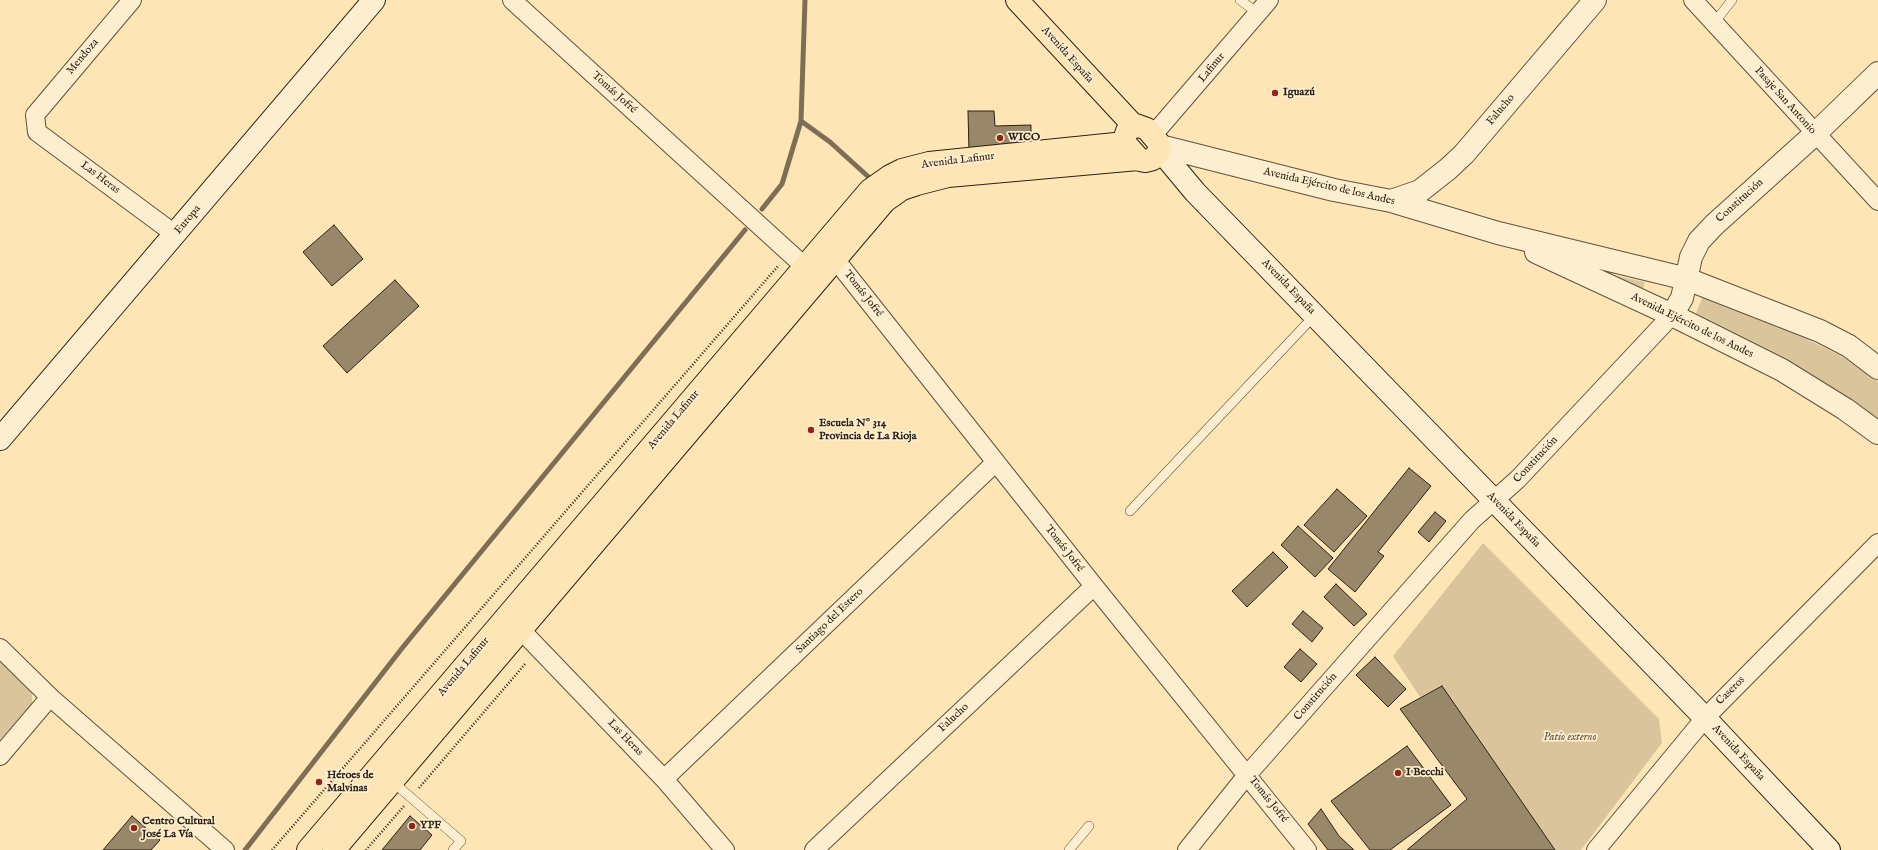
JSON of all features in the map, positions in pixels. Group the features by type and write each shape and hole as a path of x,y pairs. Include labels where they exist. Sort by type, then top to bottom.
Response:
{"main road":[{"name":"Avenida España","path":"1018,0 1146,146"},
{"name":"Avenida Lafinur","path":"334,850 521,630 828,253 885,201 902,189 948,176 1146,146"},
{"name":"Avenida Lafinur","path":"308,850 797,259 828,253"}],"street":[{"name":"Mendoza","path":"35,115 132,0"},
{"name":"Tomás Jofré","path":"512,0 797,259"},
{"name":"Falucho","path":"1391,201 1420,191 1464,154 1595,0"},
{"name":"Pasaje San Antonio","path":"1693,0 1878,201"},
{"name":"Europa","path":"0,439 176,235 371,1"},
{"name":"Lafinur","path":"1146,146 1264,7"},
{"name":"Constitución","path":"1187,850 1247,774 1472,520 1518,479 1672,315 1682,298 1691,257 1699,241 1714,225 1815,134 1878,73"},
{"name":"Las Heras","path":"35,115 37,132 176,235"},
{"name":"Avenida España","path":"1146,146 1195,192 1315,315 1705,718 1829,850"},
{"name":"Avenida Ejército de los Andes","path":"1146,146 1334,190 1391,201 1498,233 1687,279 1820,331 1849,346 1878,368"},
{"name":"Avenida Ejército de los Andes","path":"1498,233 1672,315 1814,389 1878,433"},
{"name":"Tomás Jofré","path":"828,253 1307,850"},
{"name":"Santiago del Estero","path":"664,779 996,462"},
{"name":"Caseros","path":"1596,850 1705,718 1878,543"},
{"name":"Falucho","path":"814,850 1094,586"},
{"name":"Las Heras","path":"521,630 664,779 724,850"},
{"path":"0,648 50,697 225,850"},
{"path":"0,756 50,697"}],"lane":[{"path":"1240,0 1264,7"},
{"path":"1714,23 1732,0"},
{"path":"1130,512 1315,315"},
{"path":"393,782 461,841 453,850"},
{"path":"1069,850 1089,826"}],"path":[{"path":"273,850 797,259"},
{"path":"366,850 525,664"}],"green space":[{"path":"1616,276 1645,282 1642,292"},
{"path":"1703,296 1778,325 1845,358 1875,379 1878,382 1878,422 1693,321"},
{"name":"Patio externo","path":"1483,543 1659,719 1662,743 1581,850 1555,850 1442,686 1420,697 1393,656"},
{"path":"0,657 32,689 32,708 0,745"}],"building":[{"name":"WICO","path":"968,111 994,111 995,126 1031,125 1031,150 969,151"},
{"path":"334,225 363,259 332,286 303,252"},
{"path":"395,280 419,306 347,373 323,346"},
{"path":"1409,468 1431,486 1378,552 1384,556 1355,592 1328,569"},
{"path":"1337,489 1367,516 1334,552 1304,525"},
{"path":"1435,512 1446,521 1429,542 1418,532"},
{"path":"1298,526 1333,558 1315,577 1281,545"},
{"path":"1273,552 1288,567 1247,607 1232,591"},
{"path":"1336,584 1367,614 1354,626 1324,597"},
{"path":"1303,611 1323,628 1312,642 1292,624"},
{"path":"1300,649 1317,664 1301,682 1284,667"},
{"path":"1375,657 1406,689 1388,707 1356,675"},
{"path":"1442,686 1555,850 1407,850 1467,799 1400,709"},
{"name":"I Becchi","path":"1407,746 1451,805 1390,850 1370,850 1331,801"},
{"path":"1321,809 1339,836 1354,850 1328,850 1308,824"},
{"name":"Centro Cultural José La Vía","path":"132,816 160,840 151,850 103,850"},
{"name":"YPF","path":"410,816 432,835 420,850 382,850"}],"waterway":[{"path":"762,209 782,184 801,121 805,0"},
{"path":"801,121 830,142 873,181"},
{"path":"245,850 403,647 745,230"}],"place":[{"name":"Iguazú","path":"1275,93"},
{"name":"WICO","path":"1000,138"},
{"name":"Escuela Nº 314 Provincia de La Rioja","path":"811,430"},
{"name":"I Becchi","path":"1398,773"},
{"name":"Héroes de Malvinas","path":"319,782"},
{"name":"YPF","path":"412,826"},
{"name":"Centro Cultural José La Vía","path":"134,828"}]}
